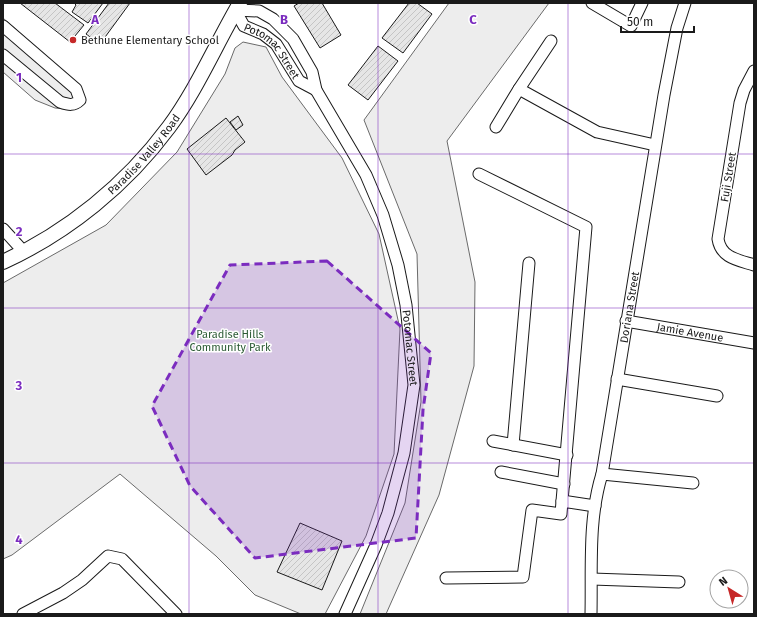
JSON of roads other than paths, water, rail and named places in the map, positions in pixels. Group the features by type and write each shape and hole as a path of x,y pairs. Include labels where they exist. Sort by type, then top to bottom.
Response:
{"main road":[{"name":"Paradise Valley Road","path":"3,262 24,252 61,230 122,181 169,127 189,96 237,7"}],"street":[{"path":"592,3 631,26 642,3"},
{"name":"Doriana Street","path":"591,614 592,541 596,492 602,474 664,95 677,28 685,3"},
{"name":"Potomac Street","path":"316,90 298,81 276,44 263,34 244,26 237,7 259,10 273,19 293,39 312,72 316,90 366,174 383,215 398,265 406,305 414,385 404,453 388,513 371,557 345,614"},
{"path":"3,26 76,89 80,100 76,104 70,105 60,102 3,55"},
{"path":"496,127 551,41"},
{"name":"Fuji Street","path":"754,71 744,90 740,103 718,238 722,250 730,258 754,264"},
{"path":"519,89 597,132 655,145"},
{"path":"446,578 523,576 532,510 561,514 586,227 479,174"},
{"path":"3,229 24,252"},
{"path":"513,445 529,263"},
{"name":"Jamie Avenue","path":"626,321 754,343"},
{"path":"617,379 717,396"},
{"path":"493,441 567,455"},
{"path":"501,472 564,484"},
{"path":"602,474 693,484"},
{"path":"562,501 595,506"},
{"path":"23,614 64,593 82,580 108,556 122,559 176,614"},
{"path":"592,579 679,582"}],"place":[{"name":"Bethune Elementary School","path":"73,40"}],"park label":[{"name":"Paradise Hills Community Park","path":"230,340"}]}
